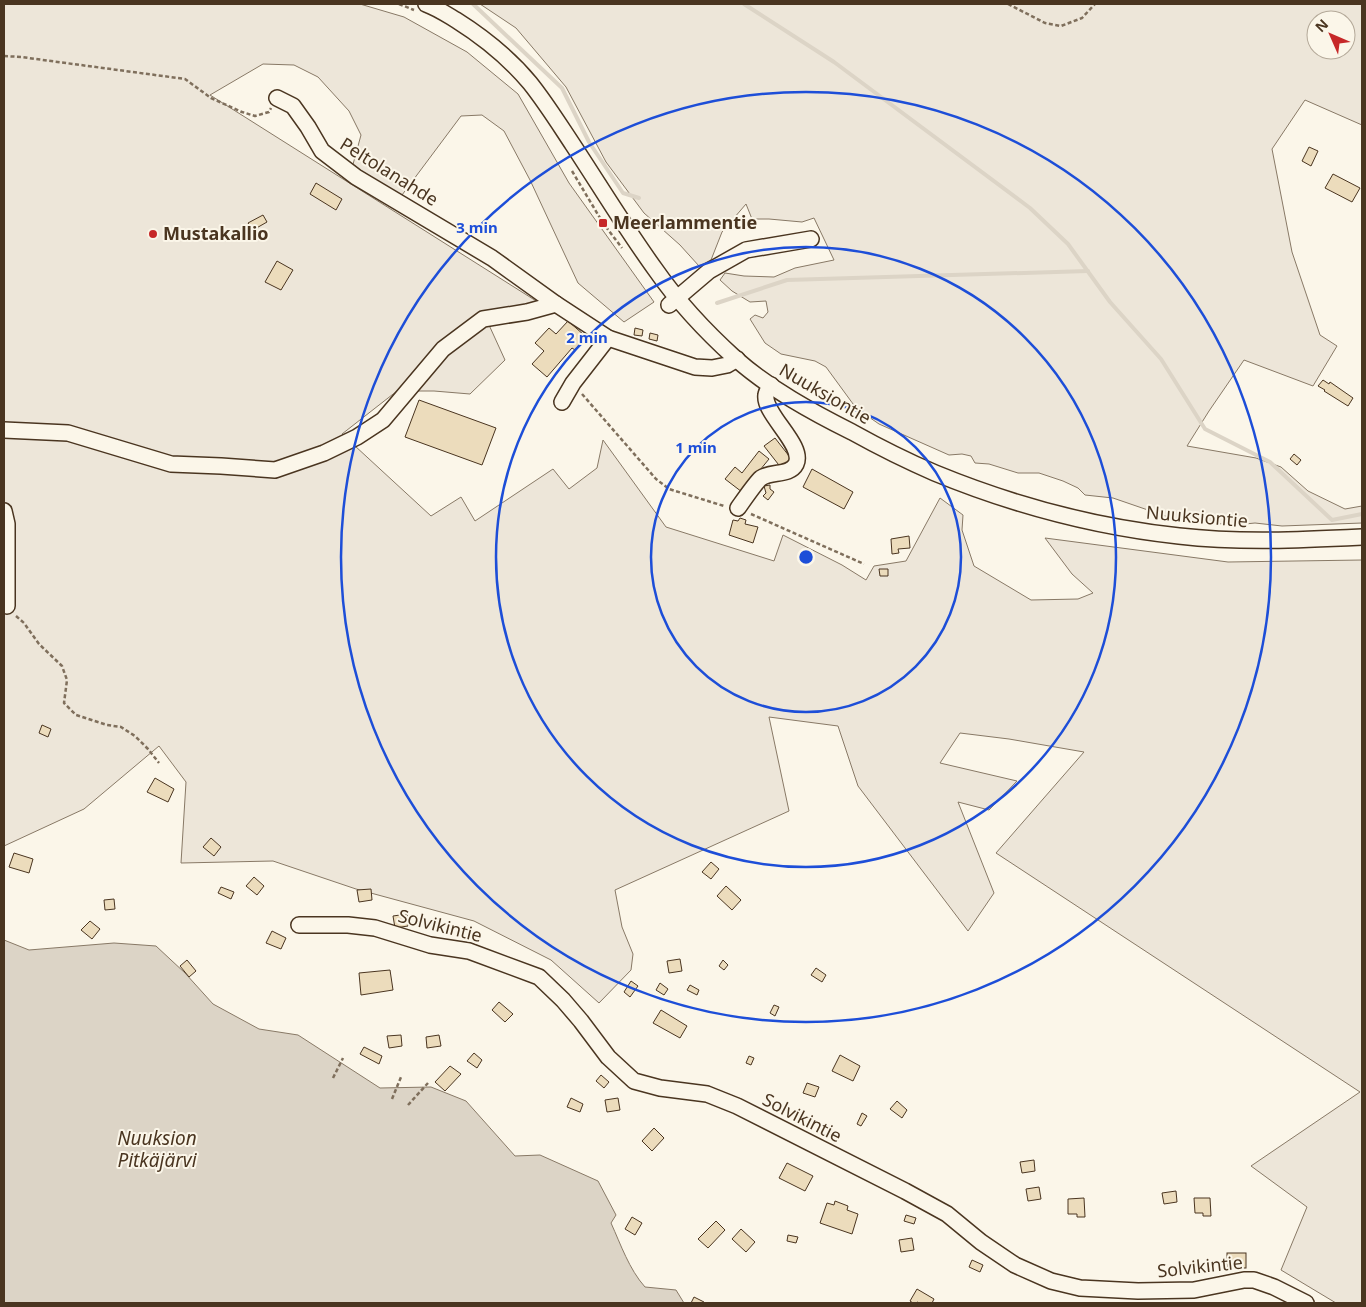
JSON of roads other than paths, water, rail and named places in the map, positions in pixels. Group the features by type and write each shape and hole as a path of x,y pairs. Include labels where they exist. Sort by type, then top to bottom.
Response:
{"street":[{"name":"Nuuksiontie","path":"421,7 435,8 472,30 497,50 530,82 550,109 655,269 673,302 703,326 737,360 808,409 932,472 989,494 1062,516 1119,528 1208,539 1242,541 1362,537"},
{"name":"Peltolanahde","path":"277,98 293,106 322,152 356,177 492,258 556,304 608,338 694,367 712,368 727,365 737,360"},
{"path":"673,302 708,271 746,250 810,239"},
{"path":"4,430 68,433 171,464 275,470 324,453 357,437 384,420 443,349 483,319 527,312 556,304"},
{"path":"562,402 573,383 608,338"},
{"path":"738,508 762,477 789,470 796,463 796,454 789,437 766,401 766,395 771,385"},
{"path":"4,511 7,524 7,606"},
{"name":"Solvikintie","path":"299,925 348,925 375,928 430,945 470,951 539,977 582,1022 608,1057 634,1081 660,1088 707,1094 737,1106 947,1214 981,1242 1016,1265 1051,1281 1080,1288 1194,1290 1244,1280 1254,1280 1266,1283 1306,1303"}],"water":[{"name":"Nuuksion Pitkäjärvi","path":"4,940 29,950 114,943 156,946 185,973 213,1004 259,1029 298,1035 380,1088 431,1087 466,1101 515,1156 540,1155 598,1181 616,1215 611,1223 639,1280 645,1287 676,1290 684,1303 4,1303"}],"waterway":[{"path":"473,4 562,88 589,142 623,193 639,198"},
{"path":"744,4 834,62 1030,208 1068,244 1110,302 1161,359 1205,429 1270,462 1332,520 1362,514"},
{"path":"717,303 787,280 1088,271"}],"place":[{"name":"Meerlammentie","path":"603,223"},
{"name":"Mustakallio","path":"153,234"}]}
